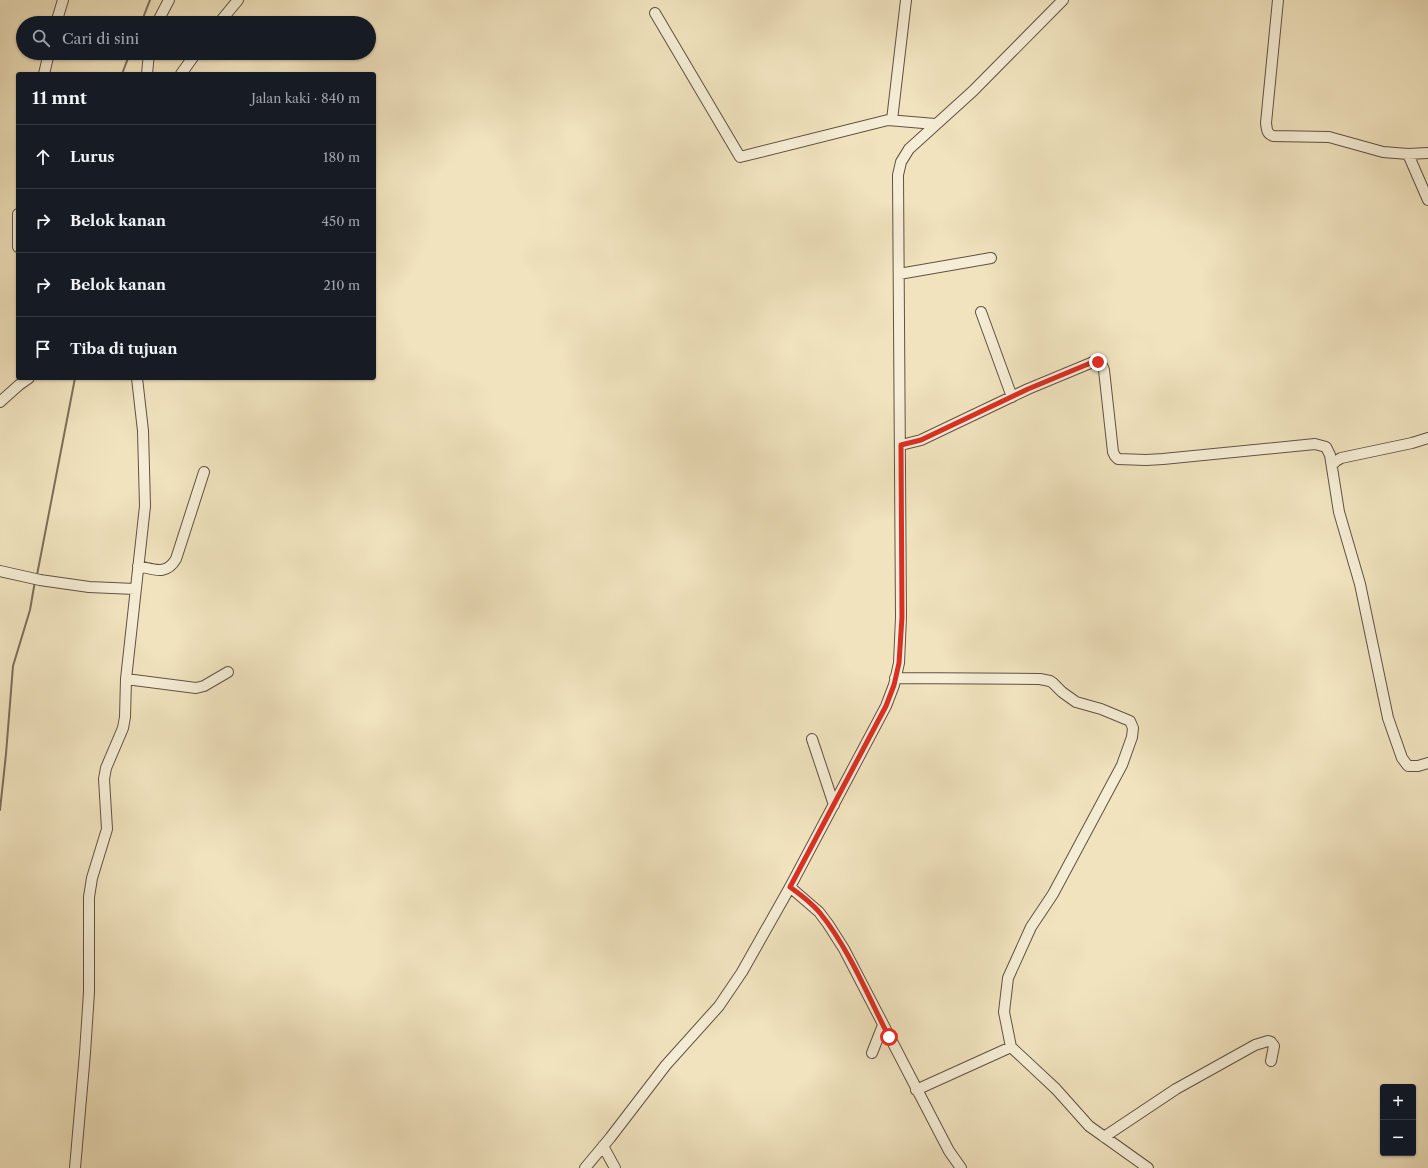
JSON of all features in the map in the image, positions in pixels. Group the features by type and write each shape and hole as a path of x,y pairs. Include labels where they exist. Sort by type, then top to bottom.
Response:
{"street":[{"path":"58,16 63,0"},
{"path":"161,16 169,0"},
{"path":"225,16 238,0"},
{"path":"892,120 906,0"},
{"path":"584,1168 666,1065 719,1006 742,972 834,806 886,706 899,663 902,617 898,176 901,162 909,149 973,91 1063,0"},
{"path":"1278,0 1266,122 1268,134 1272,136 1329,137 1382,152 1408,154 1428,153"},
{"path":"655,13 740,157 888,120 935,124"},
{"path":"44,72 47,60"},
{"path":"147,72 148,60"},
{"path":"182,72 191,60"},
{"path":"1408,154 1428,200"},
{"path":"899,274 991,258"},
{"path":"981,312 1012,397"},
{"path":"901,445 921,440 1012,397 1093,362 1098,362 1102,365 1104,370 1113,452 1118,458 1146,460 1164,459 1315,444 1326,447 1329,451 1332,465 1339,512 1360,584 1381,690 1394,739 1402,758 1408,766 1418,766 1428,763"},
{"path":"0,402 26,380"},
{"path":"76,1168 89,992 89,897 92,878 107,829 104,778 108,762 123,728 126,679 145,506 143,431 137,380"},
{"path":"1332,465 1341,458 1399,446 1428,438"},
{"path":"138,566 162,570 172,566 176,559 204,472"},
{"path":"0,571 40,580 89,587 136,589"},
{"path":"126,679 196,688 204,686 228,672"},
{"path":"895,678 1040,679 1050,681 1076,702 1130,721 1133,728 1132,737 1122,764 1053,894 1031,927 1008,978 1004,1012 1011,1047 1056,1089 1089,1126 1148,1168"},
{"path":"812,739 834,806"},
{"path":"790,887 809,902 828,924 844,950 916,1090 949,1151 961,1168"},
{"path":"872,1053 883,1025"},
{"path":"1104,1137 1176,1089 1255,1045 1268,1041 1271,1042 1274,1046 1271,1061"},
{"path":"916,1090 1011,1047"},
{"path":"603,1146 615,1168"}],"waterway":[{"path":"144,16 150,0"},
{"path":"123,72 127,60"},
{"path":"37,575 75,380"},
{"path":"0,810 13,666 30,610 35,581"}],"route":[{"path":"889,1037 844,950 828,924 809,902 790,887 886,706 894,685 899,663 902,617 901,445 921,440 1028,389 1093,362 1098,362"}]}
